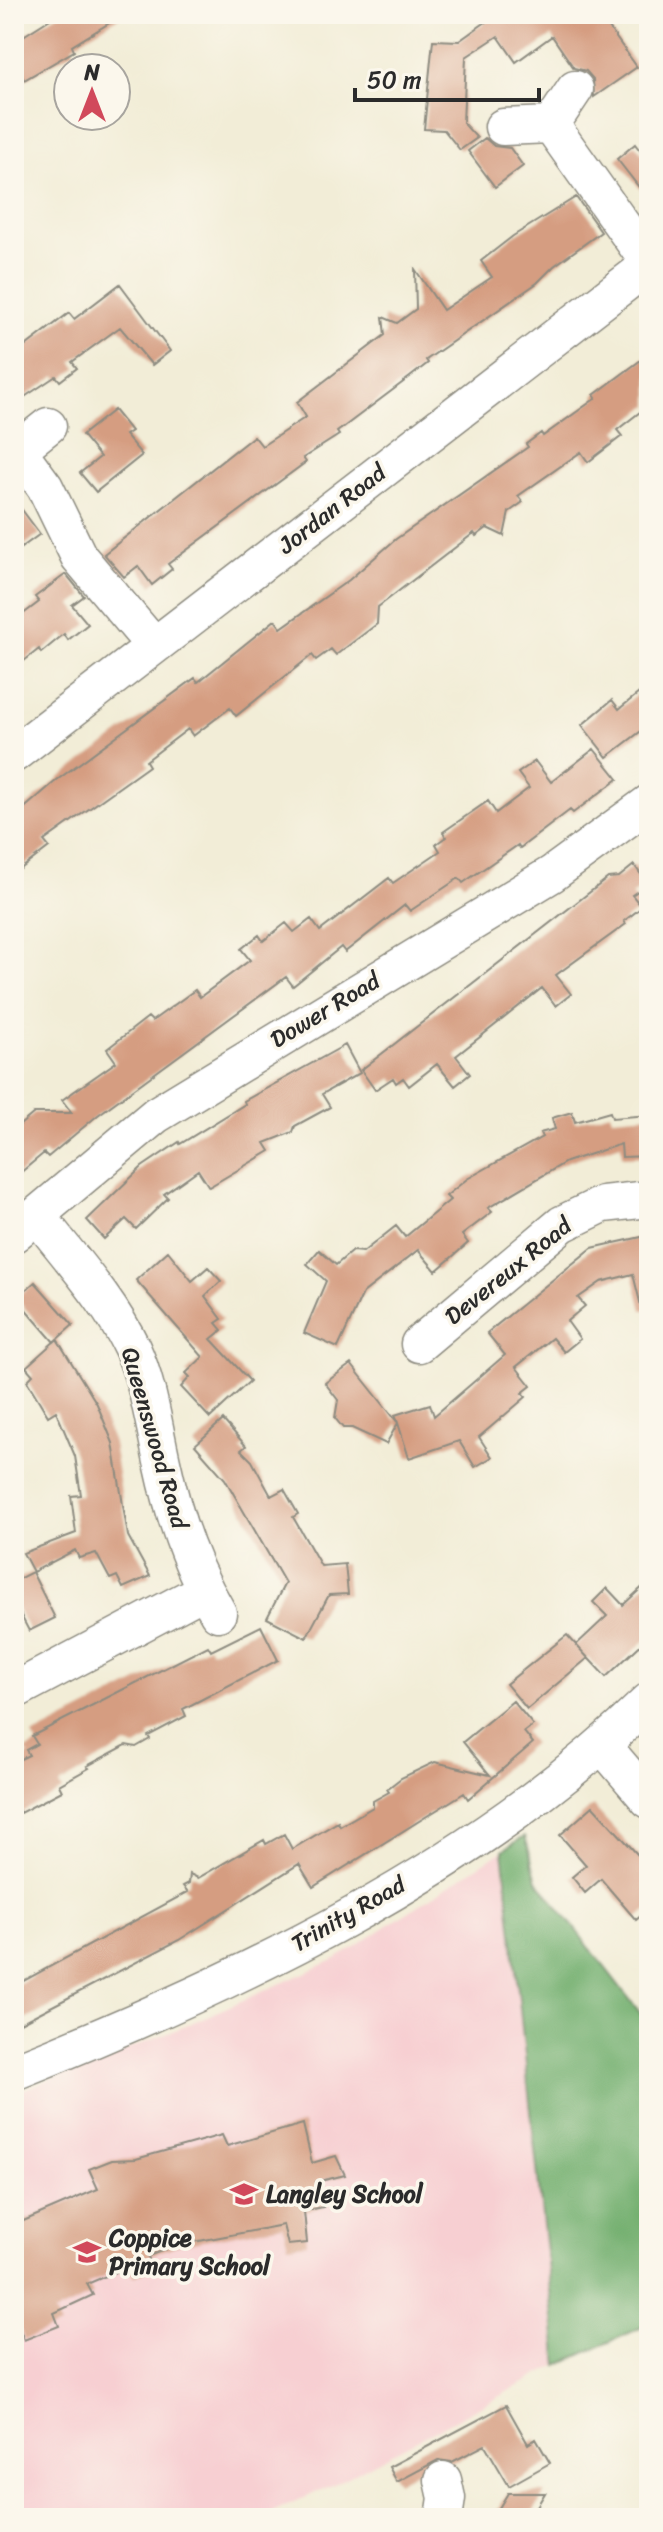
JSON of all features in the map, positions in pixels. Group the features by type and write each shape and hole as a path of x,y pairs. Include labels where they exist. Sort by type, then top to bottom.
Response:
{"street":[{"path":"551,125 575,89"},
{"path":"503,127 551,125"},
{"path":"551,125 649,264"},
{"name":"Jordan Road","path":"14,754 649,264"},
{"path":"48,426 16,452 45,487 79,557 154,646"},
{"name":"Dower Road","path":"25,1224 156,1115 552,874 649,803"},
{"name":"Devereux Road","path":"418,1345 562,1224 603,1204 649,1199"},
{"name":"Queenswood Road","path":"14,1691 211,1602 174,1511 151,1409 133,1349 112,1314 25,1224"},
{"name":"Trinity Road","path":"14,2072 156,2014 347,1916 503,1824 603,1746 649,1701"},
{"path":"603,1746 649,1800"}],"shaded area":[{"path":"503,1850 558,2365 334,2484 262,2518 14,2518 14,2093 162,2036 338,1958"}],"green space":[{"path":"525,1836 537,1880 649,2024 649,2324 558,2365 503,1850"}],"building":[{"path":"58,14 124,14 72,46 72,52 52,52 52,64 24,80 22,76 14,81 14,42"},
{"path":"497,14 599,14 637,67 594,97 593,79 586,71 574,68 552,36 516,62 498,36 466,57 463,123 477,138 460,150 444,130 424,129 433,40 459,41"},
{"path":"485,138 494,146 510,148 523,166 495,187 468,151"},
{"path":"635,144 649,162 649,200 617,159"},
{"path":"576,197 601,232 554,266 537,283 426,360 428,363 337,432 339,435 303,458 306,462 168,564 172,569 152,585 138,566 124,577 104,554 254,436 262,446 306,417 297,402 385,335 383,317 397,323 416,309 415,269 443,310 492,277 481,261 513,236"},
{"path":"120,284 170,351 152,365 120,327 72,362 77,368 60,381 56,376 14,404 14,355 69,313 74,319"},
{"path":"649,354 649,405 617,430 622,436 588,462 581,452 518,496 523,502 509,512 504,536 487,528 476,536 474,533 378,607 377,624 336,655 331,649 316,660 312,655 236,716 230,708 193,736 188,729 146,761 149,766 44,841 49,847 14,874 14,817 57,780 195,678 198,682 275,620 281,628 349,580 396,539 528,447 526,444 541,433 543,436 596,398 594,395"},
{"path":"114,410 131,431 125,435 142,455 96,492 80,473 100,457 82,435"},
{"path":"14,499 40,534 14,553"},
{"path":"66,574 84,596 72,605 88,624 68,640 64,634 41,653 39,649 14,669 14,621 39,602 35,597"},
{"path":"649,685 649,725 607,757 582,725 612,700 619,709"},
{"path":"594,749 618,779 573,813 570,810 520,848 518,845 463,883 459,878 410,911 405,905 345,952 341,947 293,986 286,977 98,1115 48,1157 44,1153 14,1178 14,1130 34,1113 72,1113 62,1100 116,1062 107,1049 148,1017 152,1021 195,990 200,997 250,960 241,949 259,935 263,941 286,923 294,932 311,919 320,931 389,878 393,883 440,851 436,844 446,837 443,832 488,801 496,813 529,788 518,773 535,761 551,782"},
{"path":"634,865 648,884 632,895 642,907 624,921 626,924 556,975 571,994 556,1006 542,988 456,1056 470,1074 455,1086 437,1064 409,1086 403,1078 396,1083 393,1078 375,1090 361,1070 608,878 619,877"},
{"path":"345,1045 360,1073 322,1094 330,1107 295,1126 293,1132 265,1143 270,1151 209,1187 198,1170 164,1194 168,1198 136,1229 126,1219 104,1239 87,1220 142,1167 245,1104 244,1101"},
{"path":"572,1112 575,1122 610,1112 612,1118 649,1115 649,1156 622,1157 621,1144 566,1162 488,1208 492,1212 462,1235 468,1243 436,1271 418,1250 363,1293 338,1348 304,1333 326,1281 307,1264 319,1250 336,1265 352,1251 363,1252 396,1226 405,1237 450,1200 446,1196 467,1179 542,1137 540,1133 555,1129 552,1118"},
{"path":"646,1236 649,1247 649,1310 642,1310 633,1274 601,1282 578,1298 585,1306 567,1321 580,1339 564,1352 552,1338 516,1367 531,1386 522,1393 526,1397 479,1437 492,1457 475,1467 459,1441 409,1458 395,1415 430,1404 434,1416 505,1355 487,1333 592,1248"},
{"path":"168,1251 192,1281 208,1267 221,1281 205,1296 222,1319 216,1323 222,1330 211,1339 250,1381 210,1418 181,1387 190,1377 186,1373 203,1357 136,1280"},
{"path":"35,1282 73,1325 54,1342 16,1298"},
{"path":"57,1339 97,1404 113,1443 128,1536 150,1576 123,1588 117,1576 110,1579 96,1553 79,1558 75,1550 33,1572 23,1553 76,1533 71,1496 81,1495 75,1456 56,1411 48,1416 27,1381 33,1375 26,1367"},
{"path":"351,1364 398,1423 386,1444 352,1428 343,1428 335,1418 338,1400 325,1383"},
{"path":"223,1420 246,1446 241,1450 252,1461 271,1496 284,1489 298,1514 293,1517 321,1566 345,1564 348,1594 329,1595 306,1638 267,1618 285,1583 225,1479 195,1445"},
{"path":"32,1572 55,1618 29,1631 14,1602 14,1581"},
{"path":"649,1581 649,1637 606,1677 576,1645 607,1616 593,1602 607,1588 623,1605"},
{"path":"261,1626 278,1660 183,1709 186,1716 148,1736 150,1739 136,1747 126,1745 87,1766 89,1768 59,1785 62,1791 20,1813 14,1801 14,1762 29,1755 26,1750 37,1744 32,1736 208,1646 211,1651"},
{"path":"567,1635 588,1658 527,1709 506,1684"},
{"path":"513,1701 533,1725 524,1732 533,1743 468,1799 464,1793 313,1887 299,1864 179,1940 20,2023 14,2009 14,1986 188,1892 183,1886 189,1883 190,1874 198,1878 264,1840 266,1844 284,1834 292,1849 338,1822 340,1826 373,1807 373,1801 389,1792 387,1789 401,1778 435,1762 490,1775 463,1742"},
{"path":"593,1806 649,1867 649,1909 636,1920 601,1879 585,1893 572,1877 586,1865 560,1835"},
{"path":"303,2124 312,2163 336,2156 345,2175 316,2182 323,2207 304,2211 307,2243 288,2245 283,2225 178,2245 148,2256 152,2268 134,2277 127,2267 87,2284 93,2295 54,2313 59,2326 24,2340 14,2314 14,2225 98,2189 89,2169 112,2160 136,2159 222,2135 227,2146"},
{"path":"506,2405 528,2444 536,2439 550,2463 509,2486 485,2445 452,2462 438,2460 397,2482 389,2467"},
{"path":"508,2493 545,2493 530,2518 493,2518"}],"place":[{"name":"Langley School","path":"244,2194"},
{"name":"Coppice Primary School","path":"87,2252"}]}
